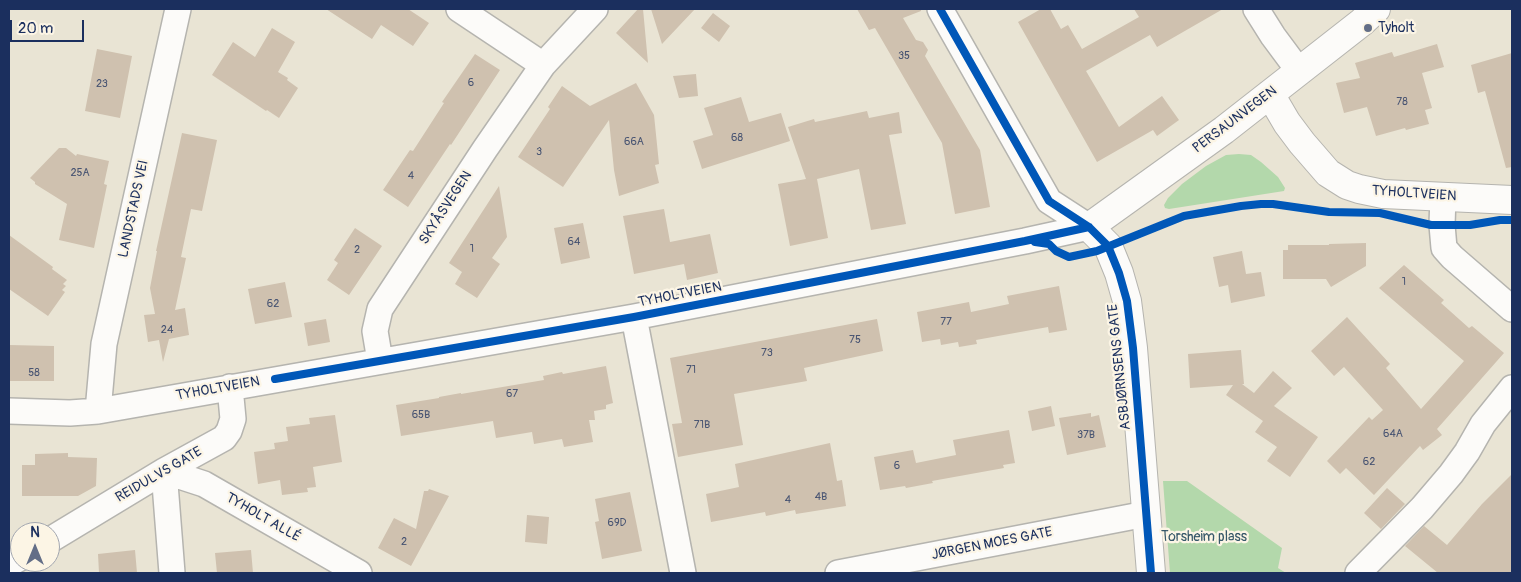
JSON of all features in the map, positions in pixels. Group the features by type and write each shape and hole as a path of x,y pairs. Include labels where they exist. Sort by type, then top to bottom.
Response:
{"street":[{"name":"LANDSTADS VEI","path":"98,411 104,344 178,9"},
{"path":"458,9 543,65"},
{"name":"SKYÅSVEGEN","path":"380,361 375,331 380,309 485,149 543,65 596,9"},
{"name":"ASBJØRNSENS GATE","path":"940,9 1049,201 1089,227 1108,246 1119,273 1127,301 1134,348 1151,573"},
{"path":"1256,9 1299,71"},
{"name":"PERSAUNVEGEN","path":"1089,227 1224,130 1376,9"},
{"name":"TYHOLTVEIEN","path":"1270,94 1302,143 1328,173 1347,185 1384,194 1512,200"},
{"path":"1443,197 1442,226 1444,248 1512,309"},
{"name":"TYHOLTVEIEN","path":"9,411 70,413 98,411 634,316 1025,242 1089,227"},
{"name":"TYHOLTVEIEN","path":"634,316 653,424 683,573"},
{"name":"REIDULVS GATE","path":"60,534 164,471 224,438 229,431 232,419 230,387"},
{"path":"1363,572 1451,474 1484,424 1512,388"},
{"path":"164,471 172,573"},
{"name":"TYHOLT ALLÉ","path":"164,471 204,484 359,573"},
{"name":"JØRGEN MOES GATE","path":"838,573 1146,514"}],"green space":[{"path":"1226,155 1251,155 1261,162 1278,177 1285,188 1284,191 1169,209 1165,208 1164,205 1168,198 1182,184 1206,166"},
{"name":"Torsheim plass","path":"1163,481 1187,481 1282,548 1278,568 1286,573 1170,573"}],"building":[{"path":"326,9 408,9 429,23 413,46 381,25 372,39"},
{"path":"638,9 643,9 648,63 616,33"},
{"path":"651,9 695,9 662,44"},
{"path":"857,9 921,9 921,11 903,18 916,40 923,42 928,50 925,56 980,150 990,207 955,214 942,143 875,28 869,30"},
{"path":"1041,9 1050,9 1061,29 1068,25 1082,49 1139,17 1134,9 1223,9 1157,47 1150,35 1086,71 1119,127 1162,96 1179,120 1157,136 1153,130 1097,162 1018,22"},
{"path":"713,13 730,26 719,42 701,28"},
{"path":"272,28 295,42 278,72 288,78 287,80 298,88 279,118 212,75 233,42 255,57"},
{"path":"1437,44 1444,67 1422,73 1432,108 1425,110 1429,124 1376,136 1367,107 1344,113 1336,83 1360,78 1355,63 1392,52 1394,57"},
{"path":"97,49 132,56 120,118 85,111"},
{"path":"1512,53 1512,167 1506,168 1485,91 1478,93 1471,65"},
{"path":"475,54 500,70 408,207 383,190 410,150 413,151 444,103 442,102"},
{"path":"696,74 698,96 679,98 673,76"},
{"path":"636,83 654,115 659,164 655,165 659,183 619,196 614,170 609,120 563,187 518,157 550,109 548,107 562,86 590,106"},
{"path":"741,97 749,122 781,113 790,141 702,169 693,141 713,135 704,108"},
{"path":"867,111 869,118 899,112 902,133 889,135 906,224 871,230 859,169 817,179 828,238 790,246 778,184 806,179 788,127 814,119 815,122"},
{"path":"182,133 217,140 202,211 191,209 181,257 186,258 175,310 185,308 189,335 169,339 163,362 159,340 148,342 144,315 155,314 150,288 156,251"},
{"path":"59,148 66,148 76,156 77,154 109,161 104,184 107,185 94,248 59,240 67,204 35,184 30,178"},
{"path":"499,186 507,237 492,258 500,264 477,298 455,284 462,272 449,263"},
{"path":"664,209 670,242 710,234 718,273 687,280 684,264 634,274 623,216"},
{"path":"583,223 590,258 561,264 554,228"},
{"path":"355,228 382,246 349,295 327,280 338,263 334,260"},
{"path":"9,235 53,267 52,269 67,280 63,284 66,286 62,290 65,292 48,316 9,289"},
{"path":"1366,243 1366,266 1331,287 1326,279 1283,279 1283,250 1288,250 1288,245"},
{"path":"1242,251 1246,274 1261,272 1265,296 1231,303 1228,285 1219,287 1213,257"},
{"path":"1404,265 1444,300 1441,303 1469,328 1472,326 1504,353 1437,429 1442,435 1423,450 1420,446 1374,495 1346,468 1340,474 1327,461 1369,417 1372,420 1383,410 1344,367 1334,376 1311,351 1347,317 1390,364 1386,368 1421,409 1464,361 1379,288"},
{"path":"285,282 292,317 255,324 248,289"},
{"path":"1059,286 1067,330 1049,333 1048,327 976,340 977,344 959,347 958,342 941,345 940,339 922,342 917,312 969,302 971,312 1009,304 1007,296"},
{"path":"326,319 330,342 308,346 304,323"},
{"path":"877,319 883,351 804,368 807,381 734,394 743,445 678,457 672,424 682,423 670,358"},
{"path":"9,345 54,346 54,381 9,381"},
{"path":"1241,350 1244,384 1242,384 1254,393 1273,371 1292,388 1274,406 1318,437 1290,477 1267,461 1277,447 1255,432 1263,421 1226,395 1233,385 1190,388 1188,354"},
{"path":"606,366 613,403 606,405 606,409 594,411 595,420 589,420 593,442 564,447 562,439 534,444 532,432 496,438 493,421 401,436 396,405 544,380 543,376"},
{"path":"1051,406 1055,426 1032,431 1028,411"},
{"path":"1091,413 1091,417 1099,415 1106,447 1067,455 1059,418"},
{"path":"335,415 342,462 313,467 316,487 307,488 308,492 282,495 280,480 258,484 254,452 275,449 274,443 288,441 286,427 310,424 309,418"},
{"path":"1009,430 1015,463 1003,465 1004,468 932,481 933,483 880,490 874,457 913,450 916,463 956,455 953,440"},
{"path":"830,443 837,481 842,480 846,506 796,514 795,510 766,516 765,512 711,522 706,494 739,487 735,464"},
{"path":"68,453 68,457 97,458 96,486 78,496 22,496 22,465 35,465 35,454"},
{"path":"1512,474 1512,573 1438,573 1405,546 1424,526 1447,545 1482,504"},
{"path":"1387,488 1405,504 1381,529 1364,513"},
{"path":"429,489 449,496 411,566 378,548 394,518 416,529 424,491"},
{"path":"630,492 642,551 602,559 595,522 599,521 595,499"},
{"path":"527,515 549,517 547,544 525,542"},
{"path":"135,550 137,573 99,573 98,554"},
{"path":"251,550 253,573 217,573 215,553"}],"cycle path":[{"path":"940,9 1049,201 1089,227 1108,246 1119,273 1127,301 1133,348 1151,573"},
{"path":"1035,242 1049,244 1056,251 1069,257 1097,251 1184,216 1261,204 1329,212 1380,213 1431,225 1470,225 1512,220"},
{"path":"275,379 634,317 1089,227"}],"place":[{"name":"Tyholt","path":"1368,28"}]}
